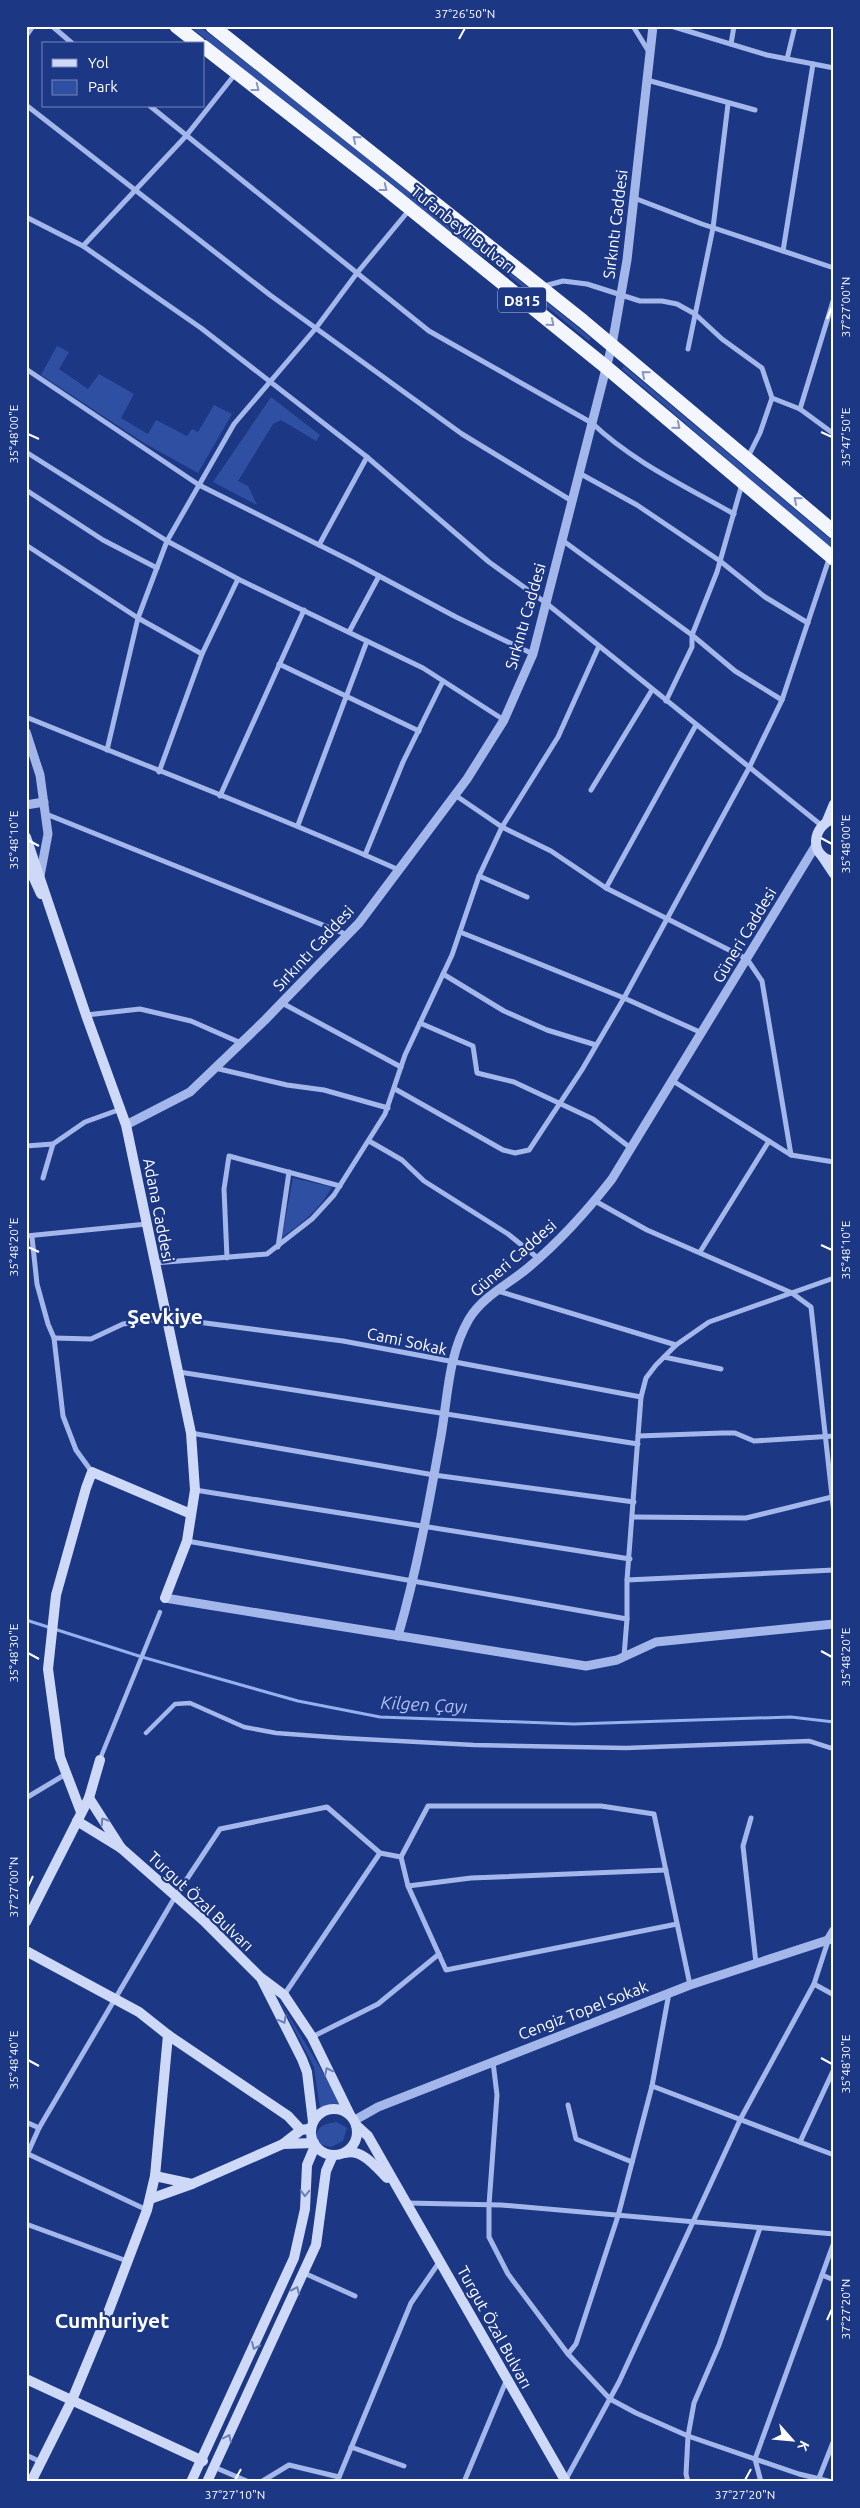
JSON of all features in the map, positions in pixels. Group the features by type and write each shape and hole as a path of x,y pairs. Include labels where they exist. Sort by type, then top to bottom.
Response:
{"highway":[{"path":"176,26 196,42"},
{"name":"Tufanbeyli Bulvarı","path":"212,26 541,287 833,531"},
{"name":"Tufanbeyli Bulvarı","path":"205,48 410,209 606,368 743,481 832,558"}],"main road":[{"name":"Güneri Caddesi","path":"817,848 817,831 827,822 834,804"},
{"name":"Adana Caddesi","path":"26,837 86,1015 126,1125 191,1433 195,1490 187,1541 165,1598"},
{"path":"817,848 823,857 834,861"},
{"path":"817,848 834,874"},
{"path":"26,861 57,929"},
{"path":"121,1848 79,1816 60,1757 48,1669 56,1595 92,1472 191,1514"},
{"path":"26,1922 89,1798 100,1760"},
{"path":"89,1798 121,1848"},
{"name":"Turgut Özal Bulvarı","path":"121,1848 204,1921 260,1977 284,1995 312,2037 353,2120 368,2136 396,2188 441,2260 565,2481"},
{"path":"26,1951 139,2012 168,2035 288,2116 308,2127"},
{"name":"Turgut Özal Bulvarı","path":"260,1977 307,2072 308,2127 314,2144"},
{"path":"31,2482 72,2400 147,2210 155,2176 168,2035"},
{"path":"150,2199 192,2184 283,2144 308,2127 323,2111 330,2109 344,2111 353,2120 358,2135 355,2142 345,2153 333,2156 323,2153 314,2144 283,2144"},
{"path":"191,2482 203,2461 294,2258 305,2209 306,2165 314,2144"},
{"name":"Turgut Özal Bulvarı","path":"345,2153 350,2151 364,2157 396,2188"},
{"path":"207,2482 316,2245 326,2171 333,2156"},
{"path":"155,2176 192,2184"},
{"path":"26,2379 203,2461"}],"street":[{"path":"26,36 33,26"},
{"path":"52,26 71,42"},
{"path":"633,26 650,52"},
{"name":"Sırkıntı Caddesi","path":"126,1125 190,1092 348,935 400,870 455,795 504,720 533,654 612,345 634,198 652,26"},
{"path":"671,26 788,59 834,68"},
{"path":"731,44 734,26"},
{"path":"788,59 795,26"},
{"path":"783,251 813,64"},
{"path":"83,246 186,136 236,73"},
{"path":"647,80 754,110"},
{"path":"26,104 316,328 462,434 572,501"},
{"path":"688,349 713,228 728,104"},
{"path":"152,108 429,331 592,422 610,440 640,461 734,514"},
{"path":"634,198 713,228 834,268"},
{"path":"108,750 138,618 167,541 234,424 316,328 357,273 410,209"},
{"path":"26,217 83,246 201,328 367,457 488,562 546,603 749,768 827,822"},
{"path":"541,287 563,281 574,282 587,284 640,301 662,301 677,304 695,314 722,339 762,368 772,398 760,433 747,459"},
{"path":"800,409 834,298"},
{"path":"26,369 199,485 456,617 533,654"},
{"path":"772,398 800,409 834,434"},
{"path":"26,452 167,541 238,579 423,668 504,720"},
{"path":"319,545 367,457"},
{"path":"579,473 637,504 720,561 765,597 808,623"},
{"path":"666,701 692,648 692,635 720,561 743,481"},
{"path":"26,490 103,540 157,568"},
{"path":"562,540 692,635 735,670 782,700"},
{"path":"26,546 138,618 202,654"},
{"path":"395,1089 503,1150 515,1153 529,1150 596,1046 624,998 749,768 782,700 832,558"},
{"path":"349,632 379,576"},
{"path":"159,772 202,654 238,579"},
{"path":"220,796 304,610"},
{"path":"298,825 367,641"},
{"path":"154,1263 267,1254 312,1219 340,1186 388,1108 401,1067 443,974 480,876 502,827 558,737 599,646"},
{"path":"280,664 419,731"},
{"path":"365,855 403,762 443,681"},
{"path":"591,790 652,690"},
{"path":"26,717 159,772 298,825 400,870"},
{"path":"606,888 696,725"},
{"path":"26,732 40,775 48,834 40,876"},
{"path":"455,795 502,827 551,851 606,888 747,959 762,981 791,1156"},
{"path":"26,805 44,802"},
{"path":"46,814 348,935"},
{"name":"Güneri Caddesi","path":"398,1636 414,1583 456,1345 469,1320 482,1303 539,1259 595,1201 632,1149 747,959 817,848"},
{"path":"480,876 528,897"},
{"path":"460,932 624,998 702,1033"},
{"path":"443,974 504,1011 547,1030 596,1046"},
{"path":"282,1002 401,1067"},
{"path":"86,1015 140,1009 191,1021 241,1043"},
{"path":"420,1023 473,1046 477,1073 514,1082 559,1105 593,1119 632,1149"},
{"path":"215,1068 287,1085 324,1090 388,1108"},
{"path":"673,1081 791,1156 834,1162"},
{"path":"26,1146 53,1144 85,1122 121,1108"},
{"path":"369,1141 402,1160 424,1181 508,1234 539,1259"},
{"path":"700,1252 769,1141"},
{"path":"43,1178 53,1144"},
{"path":"227,1258 224,1189 229,1156 340,1186"},
{"path":"278,1247 289,1172"},
{"path":"595,1201 647,1230 792,1293 811,1307 834,1514"},
{"path":"92,1472 76,1450 63,1416 54,1338 48,1324 37,1284 29,1237 147,1224"},
{"path":"624,1657 628,1619 627,1580 638,1436 641,1398 646,1378 676,1345 709,1322 834,1278"},
{"path":"498,1291 676,1345"},
{"name":"Cami Sokak","path":"54,1338 91,1339 123,1324 167,1318 343,1341 641,1398"},
{"path":"664,1356 721,1369"},
{"path":"179,1372 638,1444"},
{"path":"638,1436 722,1432 735,1433 754,1441 834,1436"},
{"path":"191,1433 434,1474 634,1502"},
{"path":"195,1490 630,1560"},
{"path":"633,1517 746,1518 832,1497"},
{"path":"187,1541 414,1583 628,1619"},
{"path":"627,1580 834,1570"},
{"path":"165,1598 586,1666 624,1657 656,1642 834,1624"},
{"path":"100,1760 160,1612"},
{"path":"146,1733 175,1704 190,1703 244,1727 276,1733 343,1738 474,1745 626,1748 809,1741 834,1749"},
{"path":"27,1797 66,1774"},
{"path":"677,1924 446,1970 408,1886 402,1857 428,1806 601,1806 654,1814 690,1985"},
{"path":"147,2210 27,2155 39,2128 175,1897 220,1829 327,1807 380,1853 402,1857"},
{"path":"751,1818 743,1846 756,1963"},
{"path":"284,1995 380,1853"},
{"path":"408,1886 471,1878 666,1870"},
{"path":"565,2481 610,2399 740,2118 814,1984 834,1930"},
{"name":"Cengiz Topel Sokak","path":"353,2120 378,2107 690,1985 831,1939"},
{"path":"312,2037 378,2004 439,1954"},
{"path":"814,1984 834,1995"},
{"path":"568,2354 576,2344 618,2216 652,2086 669,1993"},
{"path":"493,2062 497,2095 488,2205 489,2237 508,2274 568,2354 610,2399 688,2436 799,2474 832,2482"},
{"path":"800,2142 834,2070"},
{"path":"652,2086 834,2155"},
{"path":"568,2105 576,2139 632,2162"},
{"path":"26,2122 39,2128"},
{"path":"406,2203 488,2205 834,2234"},
{"path":"26,2224 127,2261"},
{"path":"688,2482 686,2474 688,2436 694,2403 719,2345 760,2228"},
{"path":"761,2482 755,2459 834,2242"},
{"path":"261,2482 289,2465 338,2479 411,2303 441,2260"},
{"path":"304,2273 355,2296"},
{"path":"822,2275 834,2280"},
{"path":"464,2482 507,2379"},
{"path":"818,2478 834,2440"},
{"path":"351,2447 404,2466"},
{"path":"26,2456 41,2462"},
{"path":"214,2468 249,2482"}],"green space":[{"path":"189,26 199,26 305,108 591,338 589,341 495,264 473,250"},
{"path":"57,346 69,352 59,369 88,389 99,374 134,394 121,418 148,434 156,420 187,436 192,429 198,432 214,405 232,414 198,473 144,443 41,375"},
{"path":"624,366 834,542 834,551 622,369"},
{"path":"271,397 320,435 316,441 281,420 273,424 238,481 248,486 257,505 213,482"},
{"path":"293,1178 332,1187 310,1215 282,1237"},
{"path":"278,1998 330,2084 341,2106 320,2109 314,2067"},
{"path":"337,2122 347,2128 343,2141 331,2147 318,2144 316,2139 320,2128"}],"waterway":[{"name":"Kilgen Çayı","path":"26,1620 142,1657 298,1701 380,1717 574,1724 791,1717 834,1722"}],"district":[{"name":"Şevkiye","path":"165,1316"},
{"name":"Cumhuriyet","path":"112,2320"}]}
